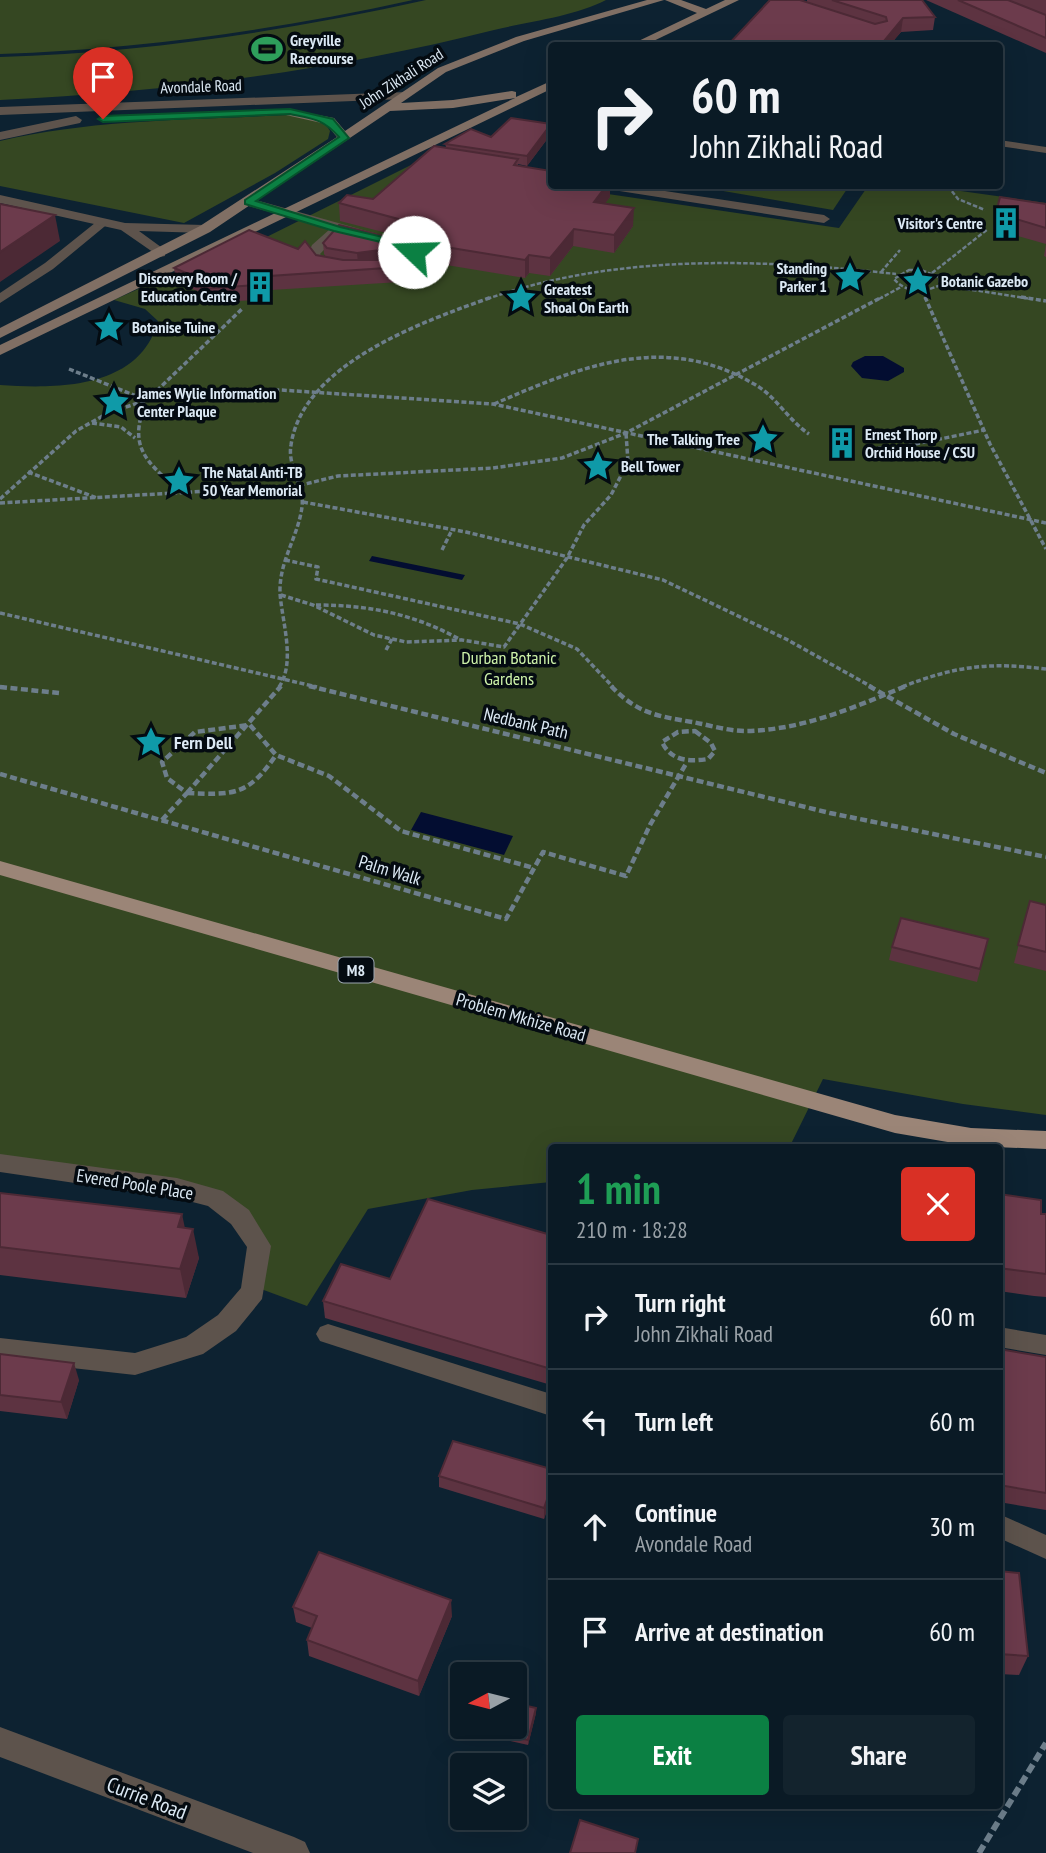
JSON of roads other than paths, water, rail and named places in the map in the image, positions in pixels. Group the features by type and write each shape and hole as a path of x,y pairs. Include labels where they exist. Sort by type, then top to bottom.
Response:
{"main road":[{"name":"John Zikhali Road","path":"0,334 205,229 442,70 491,48 659,0"},
{"path":"670,0 706,12"},
{"path":"642,42 734,0"},
{"path":"385,108 453,104 546,88"},
{"path":"0,351 282,212 546,88"},
{"path":"408,92 453,104"},
{"path":"290,112 330,121 344,138"},
{"name":"Problem Mkhize Road","path":"0,869 895,1124 971,1136 1046,1140"}],"street":[{"name":"Avondale Road","path":"0,111 408,92"},
{"name":"Avondale Road","path":"0,122 385,108"},
{"path":"0,136 76,120"},
{"path":"0,199 125,227 205,229"},
{"path":"125,227 160,253"},
{"name":"Evered Poole Place","path":"0,1163 177,1188 215,1198 240,1217 259,1246 253,1292 227,1322 194,1346 135,1364 0,1349"},
{"name":"Currie Road","path":"0,1742 294,1853"}],"lane":[{"path":"1003,145 1025,150 1046,150"},
{"path":"408,153 434,157"},
{"path":"632,189 824,219"},
{"path":"249,202 413,248 412,256 405,261 375,268"},
{"path":"0,299 49,266 104,222"},
{"path":"338,229 316,248 314,254 322,264 348,269"},
{"path":"328,1334 548,1404"},
{"path":"1003,1338 1046,1345"},
{"path":"1003,1528 1046,1547"}],"water":[{"path":"865,356 883,356 904,368 904,372 888,381 862,378 851,366"},
{"path":"372,556 465,575 462,580 369,561"},
{"path":"421,812 513,836 504,855 411,830"}],"place":[{"name":"Greyville Racecourse","path":"267,49"},
{"name":"Visitor's Centre","path":"1006,223"},
{"name":"Standing Parker 1","path":"850,277"},
{"name":"Botanic Gazebo","path":"918,281"},
{"name":"Discovery Room / Education Centre","path":"260,287"},
{"name":"Greatest Shoal On Earth","path":"521,298"},
{"name":"Botanise Tuine","path":"109,327"},
{"name":"James Wylie Information Center Plaque","path":"114,402"},
{"name":"The Talking Tree","path":"763,439"},
{"name":"Ernest Thorp Orchid House / CSU","path":"842,443"},
{"name":"Bell Tower","path":"598,466"},
{"name":"The Natal Anti-TB 50 Year Memorial","path":"179,481"},
{"name":"Fern Dell","path":"151,742"}],"park label":[{"name":"Durban Botanic Gardens","path":"509,667"}]}
